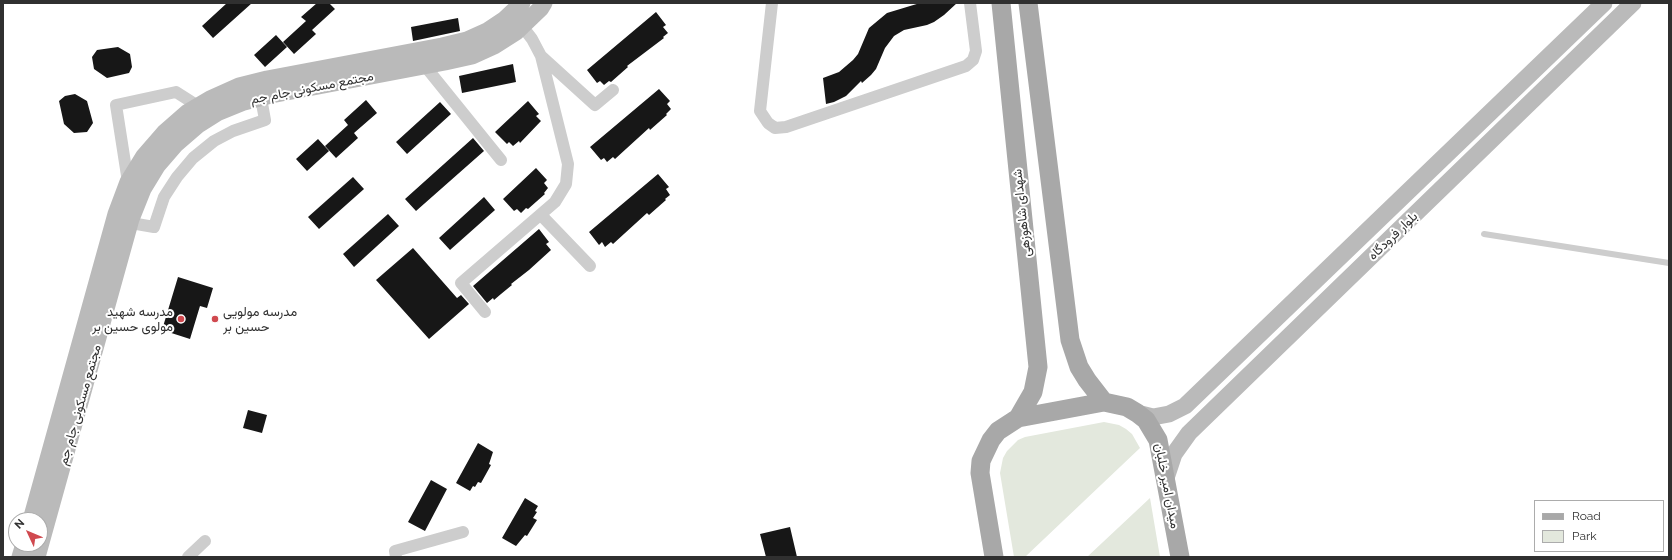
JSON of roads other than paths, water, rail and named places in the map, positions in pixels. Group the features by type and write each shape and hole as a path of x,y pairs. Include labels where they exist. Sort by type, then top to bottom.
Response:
{"main road":[{"name":"شهدای شاهوزهی","path":"1001,3 1038,367 1033,392 1018,418"},
{"path":"1028,3 1070,340 1079,367 1104,402"},
{"name":"میدان امیر خلبان","path":"991,552 981,484 982,461 988,445 998,431 1018,418 1104,402 1121,405 1137,413 1146,420 1158,440 1180,557"}],"street":[{"name":"مجتمع مسکونی جام جم","path":"136,186 157,166 176,144 198,125 217,113 244,102 259,89 467,40 487,31 505,20 522,3"},
{"name":"مجتمع مسکونی جام جم","path":"47,512 73,398 123,220 136,186 144,156 164,133 188,112 210,99 239,86 259,89 425,66 472,56 494,46 516,32 541,8 544,3"},
{"path":"772,3 760,111 768,124 775,128 786,127 966,66 973,60 976,51 970,3"},
{"name":"بلوار فرودگاه","path":"1137,413 1153,417 1169,414 1185,406 1604,3"},
{"name":"بلوار فرودگاه","path":"1166,478 1174,454 1189,433 1633,3"},
{"path":"485,312 461,283 541,215 554,202 566,184 568,164 541,56 532,39 522,26"},
{"path":"541,56 595,105 613,90"},
{"path":"425,66 501,160"},
{"path":"123,220 154,227 164,197 177,177 193,158 214,141 233,131 265,120 259,89"},
{"path":"136,186 116,105 176,92 198,106"},
{"path":"541,215 590,266"},
{"name":"مجتمع مسکونی جام جم","path":"34,512 73,398"},
{"path":"396,557 395,551 463,532"},
{"path":"188,557 205,541"}],"lane":[{"path":"1484,234 1669,263"}],"place":[{"name":"مدرسه شهید مولوی حسین بر","path":"181,319"},
{"name":"مدرسه مولویی حسین بر","path":"215,319"}]}
